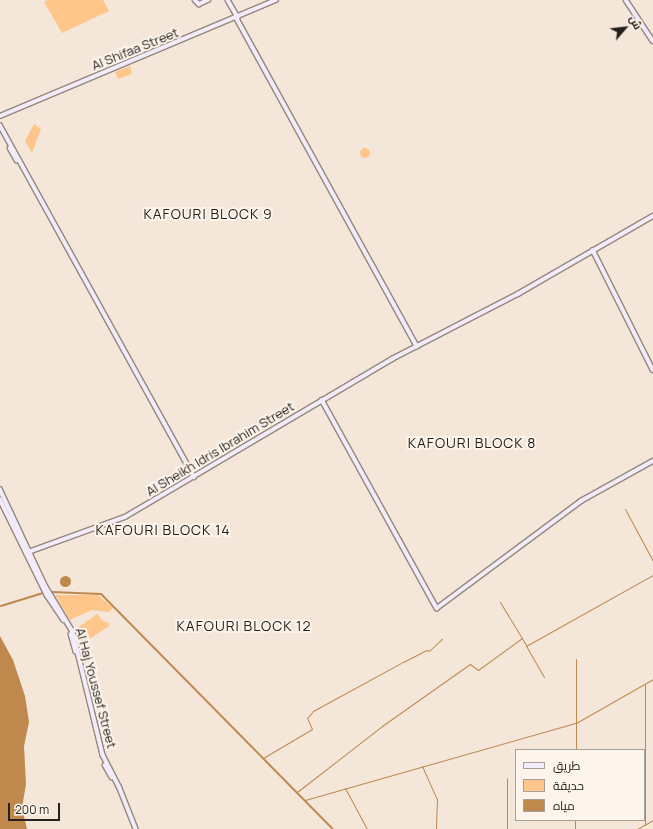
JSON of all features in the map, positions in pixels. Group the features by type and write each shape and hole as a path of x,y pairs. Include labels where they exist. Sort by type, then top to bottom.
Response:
{"street":[{"path":"195,0 199,4 208,0"},
{"path":"228,0 417,346"},
{"name":"Al Shifaa Street","path":"0,116 276,0"},
{"path":"626,0 647,30 653,42"},
{"path":"0,125 193,478"},
{"path":"0,129 193,478"},
{"name":"Al Sheikh Idris Ibrahim Street","path":"28,552 113,523 193,478 322,400 417,346 518,294 653,216"},
{"path":"593,250 653,370"},
{"path":"322,400 437,608 582,501 653,461"},
{"name":"Al Haj Youssef Street","path":"0,489 28,552"},
{"name":"Al Haj Youssef Street","path":"0,499 73,632 103,755 119,786 134,829"}],"green space":[{"path":"48,0 103,0 109,11 62,33 44,2"},
{"path":"130,66 132,74 118,79 115,72"},
{"path":"34,124 41,129 32,153 25,141"},
{"path":"363,148 367,148 369,149 369,157 363,158 360,155 360,151"},
{"path":"55,595 98,595 113,608 109,612 92,610 70,620"},
{"path":"97,614 103,621 109,623 109,626 82,644 76,629"}],"water":[{"path":"65,575 69,577 71,581 69,585 65,587 61,585 59,581 61,577"},
{"path":"0,636 13,660 25,696 29,722 24,746 26,784 22,808 27,829 0,829"}],"waterway":[{"path":"625,509 653,561"},
{"path":"544,677 526,646 653,575"},
{"path":"52,592 101,594 333,829"},
{"path":"1,606 43,593"},
{"path":"500,602 526,645"},
{"path":"297,792 382,726 470,664 478,670 522,638"},
{"path":"263,758 312,729 307,718 313,711 403,662 427,650 429,651 442,639"},
{"path":"576,659 576,749"},
{"path":"305,800 576,723 653,679"},
{"path":"645,684 645,825"},
{"path":"422,766 437,799 436,829"},
{"path":"507,778 507,829"},
{"path":"345,788 367,829"},
{"path":"637,829 653,820"},
{"path":"575,821 575,829"}],"district":[{"name":"KAFOURI BLOCK 9","path":"208,214"},
{"name":"KAFOURI BLOCK 8","path":"472,443"},
{"name":"KAFOURI BLOCK 14","path":"163,530"},
{"name":"KAFOURI BLOCK 12","path":"244,626"}]}
